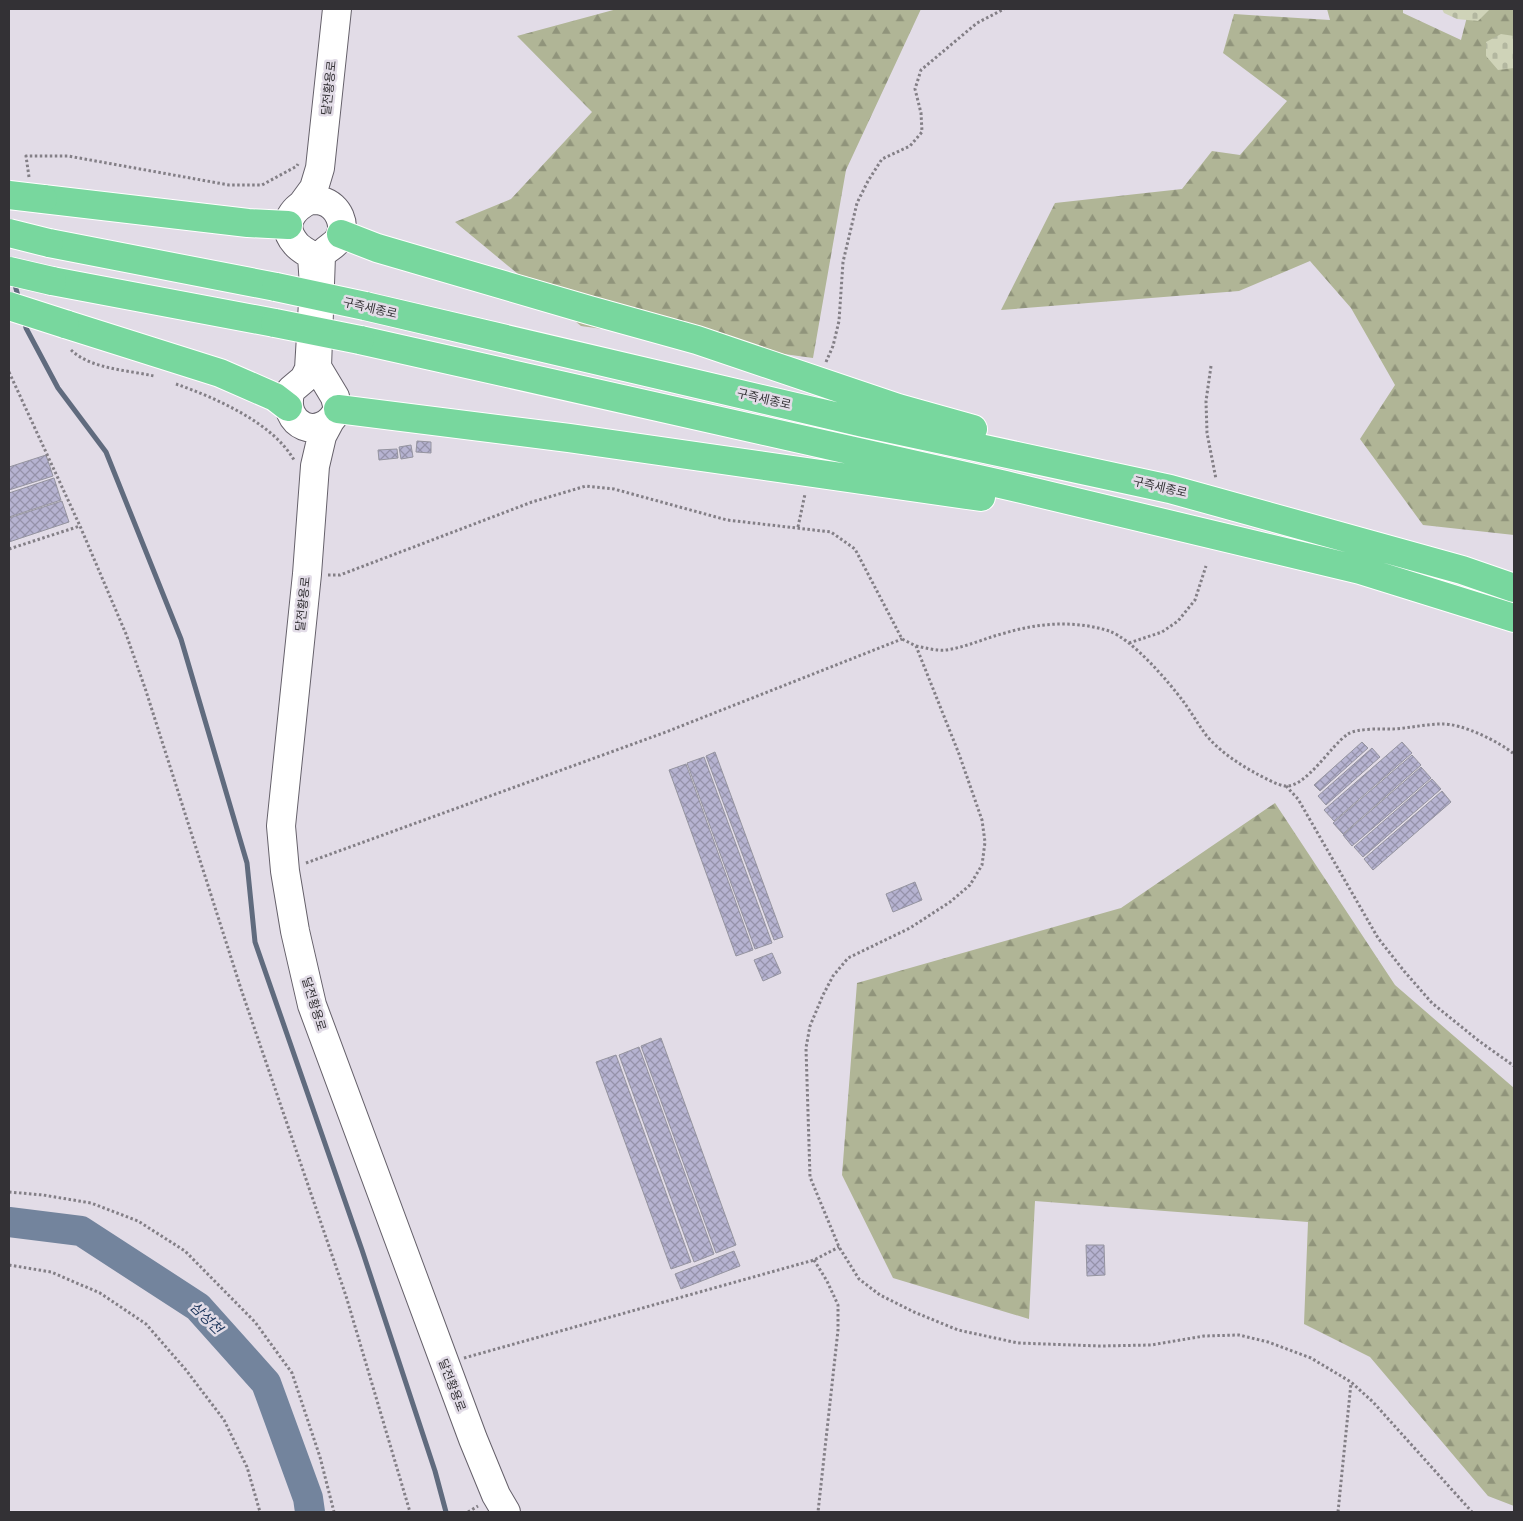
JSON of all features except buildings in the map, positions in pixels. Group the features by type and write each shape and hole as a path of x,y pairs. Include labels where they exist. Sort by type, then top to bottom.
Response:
{"highway":[{"path":"9,195 248,223 296,214"},
{"name":"구즉세종로","path":"9,234 276,286 864,423 1170,489 1462,570 1514,588"},
{"path":"341,234 377,248 697,340 898,408 988,433 1113,461 1262,514"},
{"path":"9,271 52,281 360,340 1004,485 1360,570 1514,618"},
{"path":"9,306 220,373 275,397 293,415"},
{"path":"334,415 569,438 965,494 1089,519 1228,551 1360,570"}],"main road":[{"name":"달전황용로","path":"296,214 314,188 320,168 337,9"},
{"name":"달전황용로","path":"320,168 323,192 340,216 341,234"},
{"path":"316,466 310,436 293,415 291,390 304,379 309,369 314,286 312,256 298,247 290,237 296,214 310,200 322,200 333,206"},
{"path":"316,466 322,436 334,415 336,397 317,367 321,256 324,251 331,248 341,234"},
{"path":"293,415 307,428 322,426 334,415"},
{"name":"달전황용로","path":"316,466 307,574 280,826 294,931 312,1005 444,1364 496,1495 506,1512"}],"path":[{"path":"825,364 833,346 839,321 843,262 857,202 882,159 910,146 922,132 921,113 915,88 921,70 977,22 1004,9"},
{"path":"1211,366 1206,401 1207,433 1216,481"},
{"path":"9,372 80,526 126,634 145,688 242,992 346,1296 410,1512"},
{"path":"307,574 321,576 340,574 532,502 586,486 614,489 727,520 831,532 855,549 902,639 916,646 945,650 978,643 1004,633 1038,625 1076,624 1110,632 1129,643 1143,656 1181,699 1207,736 1236,762 1261,776 1286,786 1298,799 1378,938 1404,971 1432,1003 1514,1066"},
{"path":"798,527 806,491"},
{"path":"9,549 80,526"},
{"path":"1129,643 1162,632 1178,621 1195,600 1206,566"},
{"path":"285,871 666,732 902,639"},
{"path":"916,646 959,754 982,820 985,842 982,865 970,885 950,902 910,928 848,958 833,976 810,1026 806,1048 810,1177 839,1247 859,1278 880,1295 914,1312 958,1330 1018,1343 1100,1346 1151,1345 1204,1336 1239,1335 1268,1342 1311,1358 1351,1382 1373,1402 1472,1512"},
{"path":"1286,786 1297,783 1316,768 1335,745 1350,733 1367,730 1444,724 1479,733 1514,754"},
{"path":"9,1192 43,1195 91,1203 138,1221 185,1251 255,1322 292,1373 320,1457 334,1512"},
{"path":"444,1364 814,1260 839,1247"},
{"path":"814,1260 838,1305 838,1330 818,1512"},
{"path":"9,1265 51,1272 100,1293 146,1324 186,1370 224,1420 247,1467 260,1512"},
{"path":"1338,1512 1351,1382"}],"green space":[{"path":"617,9 921,9 846,170 813,358 581,326 455,222 511,199 592,112 517,36"},
{"path":"1327,9 1403,9 1403,13 1461,40 1469,9 1514,9 1514,535 1423,525 1360,439 1395,385 1351,308 1310,261 1239,291 1001,310 1055,203 1182,189 1212,151 1240,155 1287,101 1223,53 1234,14 1330,20"},
{"path":"1442,9 1490,9 1478,21 1457,19 1444,13"},
{"path":"1501,34 1514,36 1514,68 1498,70 1486,56 1486,42"},
{"path":"1275,803 1395,985 1514,1088 1514,1506 1488,1496 1370,1357 1304,1324 1308,1222 1035,1201 1029,1319 893,1278 842,1175 857,983 1121,908"}],"waterway":[{"path":"14,281 19,300"},
{"path":"24,320 26,328 58,388 106,452 181,639 247,863 255,942 362,1250 435,1471 446,1512"},
{"name":"삼성천","path":"9,1222 81,1231 198,1307 266,1383 308,1498 310,1512"}]}
